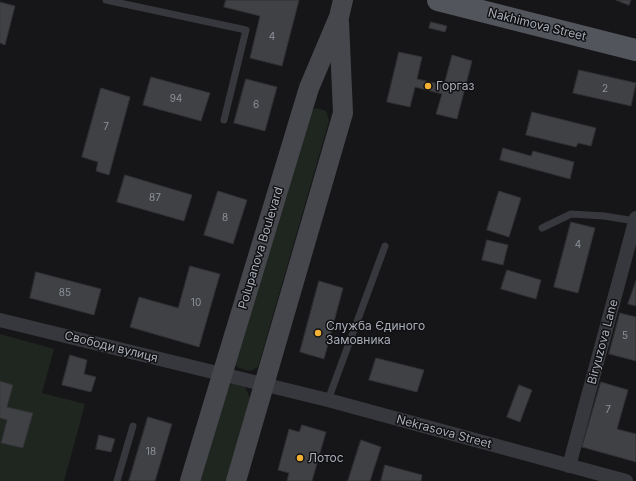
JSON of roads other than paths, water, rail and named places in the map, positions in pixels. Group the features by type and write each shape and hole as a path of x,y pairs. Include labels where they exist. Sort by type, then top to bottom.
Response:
{"main road":[{"name":"Nakhimova Street","path":"438,0 636,50"}],"street":[{"name":"Polupanova Boulevard","path":"190,481 309,88 341,8"},
{"name":"Polupanova Boulevard","path":"236,481 343,113 341,8"},
{"name":"Biryuzova Lane","path":"569,466 632,251 636,220"},
{"name":"Свободи вулиця","path":"0,320 263,384"},
{"name":"Nekrasova Street","path":"263,384 328,400 626,481"}],"lane":[{"path":"106,0 246,30 224,120"},
{"path":"542,228 571,214 636,220"},
{"path":"328,400 385,246"},
{"path":"117,481 133,426"}],"place":[{"name":"Горгаз","path":"428,86"},
{"name":"Служба Єдиного Замовника","path":"318,333"},
{"name":"Лотос","path":"300,458"}]}
